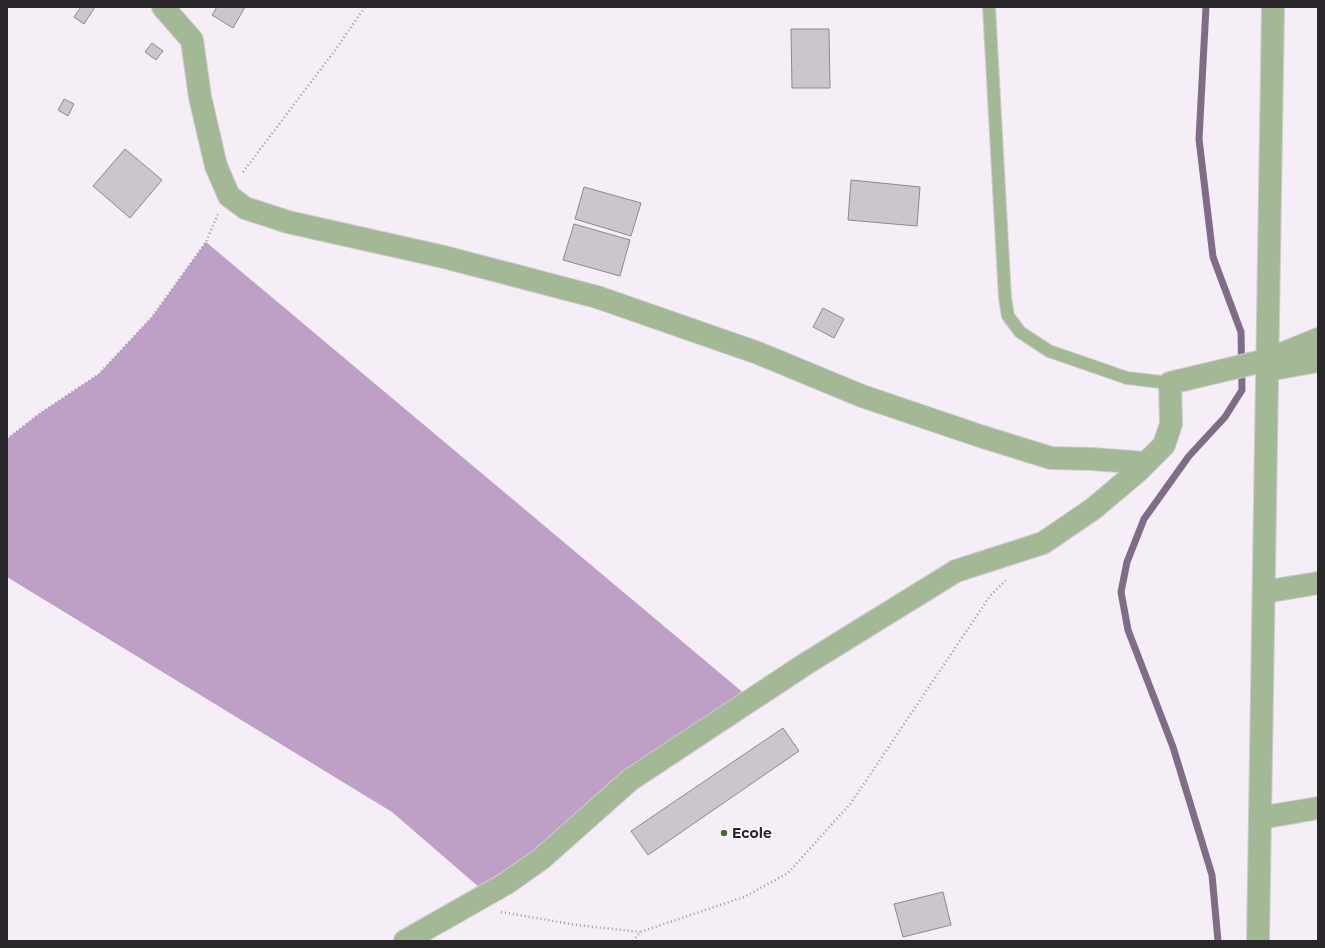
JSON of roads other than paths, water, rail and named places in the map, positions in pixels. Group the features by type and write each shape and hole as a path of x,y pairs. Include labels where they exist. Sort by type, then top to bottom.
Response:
{"street":[{"path":"163,7 192,40 200,97 216,166 229,196 245,208 288,222 444,257 597,297 758,353 862,396 980,436 1051,458 1146,463"},
{"path":"1258,941 1273,7"},
{"path":"1267,365 1318,339"},
{"path":"405,941 507,883 541,859 630,780 807,663 956,571 1043,543 1093,509 1146,463 1164,445 1171,424 1170,383 1267,365 1318,361"},
{"path":"1264,592 1318,583"},
{"path":"1260,818 1318,808"}],"lane":[{"path":"989,7 1005,291 1008,316 1020,332 1049,351 1127,378 1170,383"}],"waterway":[{"path":"1206,7 1199,139 1213,257 1241,332 1242,390 1225,417 1189,456 1144,519 1127,562 1121,592 1128,630 1173,747 1212,875 1218,941"}],"place":[{"name":"Ecole","path":"724,833"}]}
